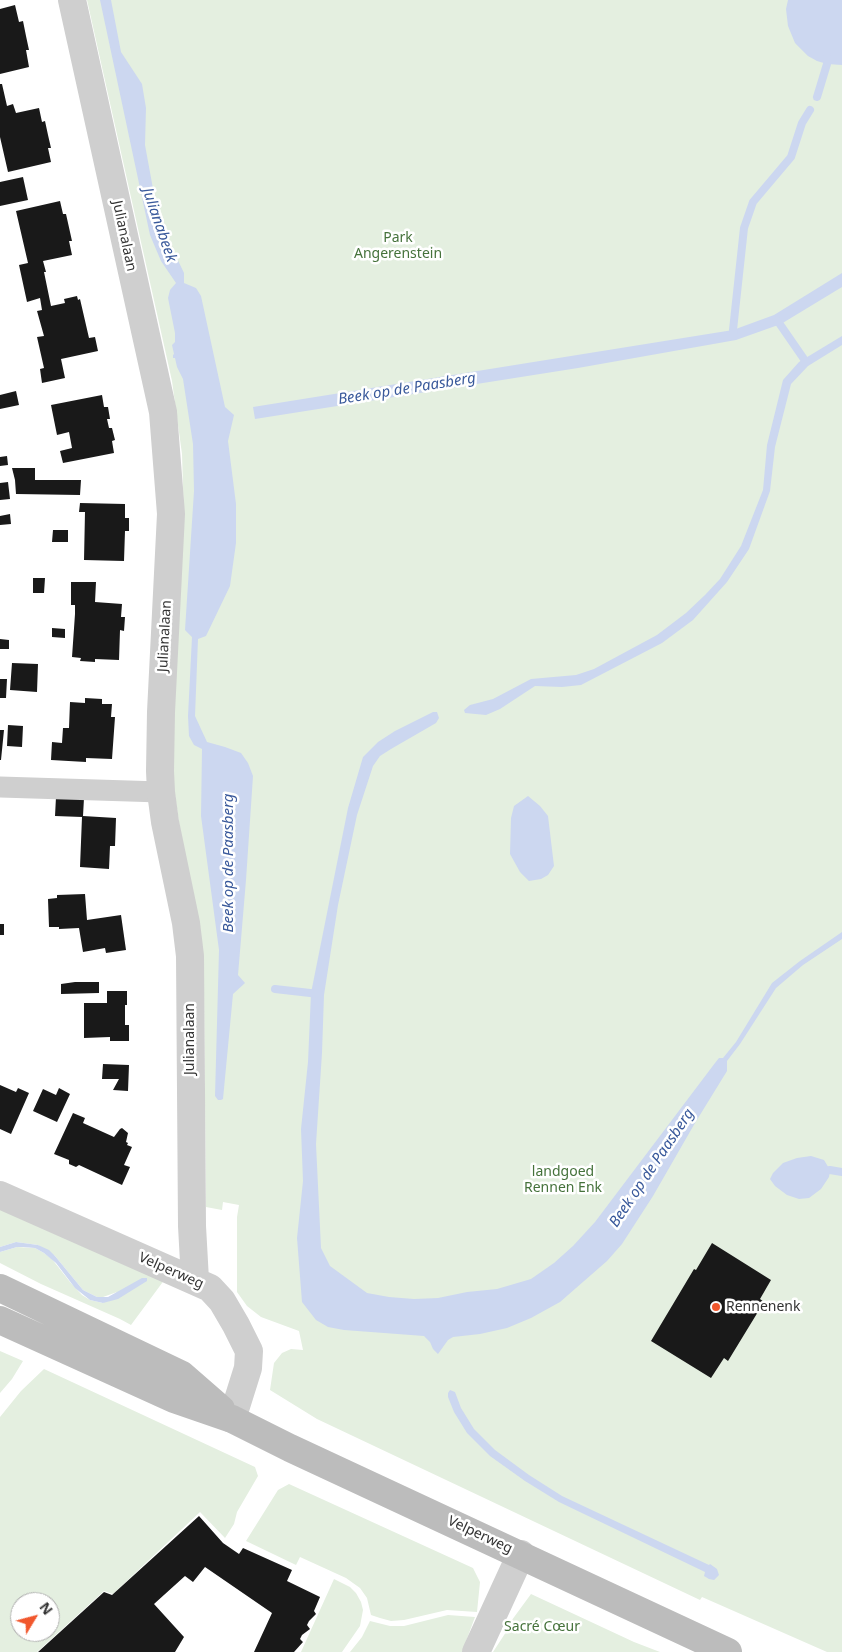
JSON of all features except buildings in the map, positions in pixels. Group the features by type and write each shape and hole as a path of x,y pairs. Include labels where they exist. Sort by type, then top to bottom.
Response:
{"main road":[{"name":"Velperweg","path":"0,1288 182,1375 232,1419"},
{"name":"Velperweg","path":"0,1320 174,1399 232,1419 290,1448 728,1652"}],"street":[{"name":"Julianalaan","path":"72,0 163,412 171,514 161,712 161,792 165,822 186,923 190,956 194,1280"},
{"path":"0,787 161,792"},
{"name":"Velperweg","path":"0,1195 210,1288 222,1301 249,1351 248,1368 232,1419"},
{"path":"476,1652 521,1554"}],"green space":[{"path":"87,0 842,0 842,1652 827,1652 702,1597 700,1600 317,1419 270,1390 274,1363 282,1353 291,1349 303,1350 299,1331 261,1317 247,1306 237,1292 237,1217 239,1205 223,1202 222,1210 206,1207 204,993 173,781 173,710 184,520 182,454 172,381"},
{"path":"0,1207 165,1279 131,1325 0,1263 0,1252 17,1247 35,1248 52,1259 82,1295 90,1300 103,1303 117,1292 97,1297 83,1290 55,1256 38,1245 16,1242 0,1247"},
{"path":"0,1351 23,1361 12,1379 0,1393"},
{"path":"44,1369 255,1467 258,1476 237,1512 234,1524 225,1538 200,1512 113,1594 104,1591 60,1631 60,1592 10,1592 10,1642 48,1642 37,1652 0,1652 0,1417 21,1391"},
{"path":"289,1484 473,1568 480,1582 477,1612 447,1610 404,1620 391,1621 380,1618 371,1615 367,1598 360,1588 346,1578 300,1557 296,1565 246,1541 278,1490"},
{"path":"334,1579 350,1587 361,1602 363,1610 360,1626 342,1652 301,1652"},
{"name":"Sacré Cœur","path":"531,1594 634,1642 660,1652 493,1652 508,1629 509,1624"},
{"path":"448,1615 475,1617 462,1652 350,1652 362,1637 370,1621 390,1626 404,1626"}],"water":[{"path":"100,0 111,0 121,52 142,84 146,108 145,145 161,225 184,273 184,283 196,288 201,296 225,407 234,415 228,441 236,504 236,543 230,586 206,636 198,639 195,716 207,742 241,753 248,763 253,776 238,975 245,983 233,994 223,1099 221,1100 218,1100 215,1096 219,950 201,816 202,749 194,745 189,736 188,716 192,637 185,630 194,491 193,444 183,379 175,358 173,358 172,345 175,342 175,333 168,298 170,290 176,283 161,261 150,235"},
{"path":"788,0 842,0 842,65 817,61 808,56 795,43 788,26 786,9"},
{"name":"Beek op de Paasberg","path":"842,273 842,287 781,324 736,340 578,368 255,419 253,407 733,330 774,315"},
{"path":"842,336 842,345 808,366 791,384 775,447 770,491 749,549 727,582 693,620 662,643 581,685 562,687 535,686 500,709 486,715 465,713 464,710 470,705 493,699 531,679 576,675 594,669 657,635 686,613 705,595 720,579 741,546 763,490 767,445 783,380 799,362"},
{"name":"Beek op de Paasberg","path":"433,712 437,712 439,718 436,723 380,756 373,766 357,815 338,905 324,995 316,1144 321,1248 330,1266 367,1293 414,1299 438,1298 467,1292 497,1289 531,1279 554,1263 595,1222 715,1063 719,1058 723,1058 736,1042 772,983 842,932 842,939 803,965 776,988 727,1061 727,1071 653,1196 622,1244 607,1261 560,1302 531,1318 507,1328 453,1337 448,1340 438,1354 424,1336 344,1330 328,1327 316,1320 302,1302 297,1238 303,1181 301,1129 308,1062 311,993 348,808 363,757 378,742 395,731"},
{"path":"528,796 548,816 554,866 548,875 541,879 529,881 520,872 510,854 511,818 514,806"},
{"path":"811,1156 824,1160 830,1170 829,1177 821,1189 809,1198 799,1199 787,1195 775,1186 770,1179 783,1163"},
{"path":"16,1242 38,1245 49,1250 83,1290 97,1297 108,1297 142,1278 147,1278 147,1281 118,1299 103,1303 90,1300 75,1288 56,1263 35,1248 17,1247 0,1252 0,1247"},
{"path":"450,1390 455,1392 461,1408 474,1429 495,1450 529,1475 562,1496 710,1564 717,1569 719,1575 714,1580 709,1579 704,1576 705,1572 559,1502 525,1481 490,1456 467,1433 454,1412 448,1397"}],"waterway":[{"path":"817,97 827,64 827,56"},
{"path":"734,336 733,330 744,228 753,202 791,157 802,123 810,110"},
{"path":"777,320 806,362"},
{"path":"275,989 319,994"},
{"path":"822,1171 842,1172"}],"place":[{"name":"Rennenenk","path":"716,1307"}],"water label":[{"name":"Julianabeek","path":"159,225"}],"park label":[{"name":"Park Angerenstein","path":"398,246"},
{"name":"landgoed Rennen Enk","path":"563,1180"}]}
